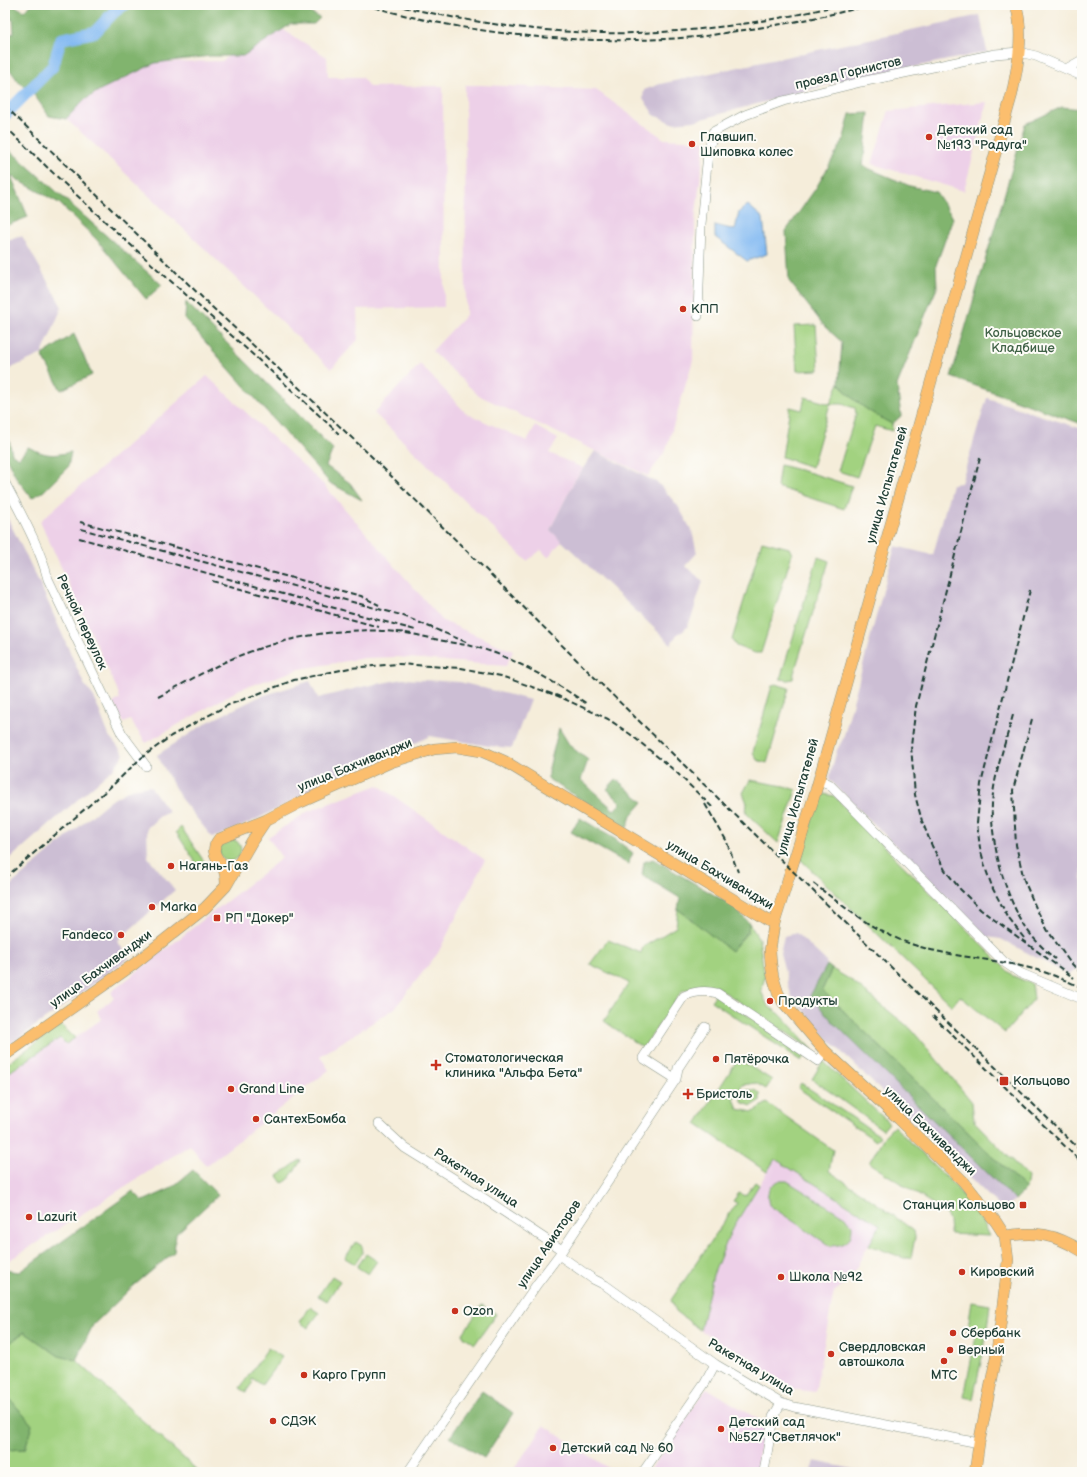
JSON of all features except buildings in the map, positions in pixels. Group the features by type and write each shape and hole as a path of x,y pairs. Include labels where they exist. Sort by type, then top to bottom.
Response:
{"main road":[{"name":"улица Испытателей","path":"774,924 819,780 1012,94 1019,52 1020,32 1016,5"},
{"name":"улица Бахчиванджи","path":"226,886 226,877 215,853 216,843 219,839 266,820 299,803 391,762 434,749 457,747 482,752 504,761 774,924 770,951 771,964 778,993 783,1002 825,1051 899,1119 964,1182 996,1222 1005,1236 1008,1260 1005,1288 996,1358 979,1443 975,1472"},
{"name":"улица Бахчиванджи","path":"5,1054 151,951 205,908 226,886 266,820"},
{"path":"231,835 236,836 243,843 244,854"},
{"path":"222,866 227,867 238,865"},
{"path":"1005,1236 1038,1233 1061,1239 1082,1251"}],"street":[{"name":"проезд Горнистов","path":"698,316 701,224 708,154 713,132 744,115 783,101 861,82 995,54 1019,52"},
{"path":"1019,52 1036,56 1082,76"},
{"path":"1066,69 1082,60"},
{"name":"Речной переулок","path":"5,483 43,560 48,579 104,700 122,734 146,766"},
{"path":"819,780 829,784 1004,962 1020,973 1082,999"},
{"path":"676,1079 643,1058 684,996 693,992 709,991 717,993 818,1061 825,1051"},
{"name":"улица Авиаторов","path":"408,1472 537,1284 561,1252 676,1079 678,1068 705,1028"},
{"name":"Ракетная улица","path":"378,1124 405,1148 456,1180 561,1252 593,1279 605,1285 715,1364 781,1403 794,1407 979,1443"},
{"path":"643,1472 705,1383 715,1364"},
{"path":"764,1472 773,1418 781,1403"}],"shaded area":[{"path":"980,15 987,52 831,84 694,121 672,123 654,115 643,98 644,90 660,84"},
{"path":"274,24 327,57 328,77 362,77 369,87 443,86 444,307 357,309 358,340 331,369 105,154 66,119 83,101 101,89 155,62 222,61"},
{"path":"465,85 596,90 664,139 705,141 695,221 693,360 666,450 648,476 478,395 432,351 466,315"},
{"name":"Детский сад №193 \"Радуга\"","path":"987,102 964,191 872,164 889,111"},
{"path":"22,236 62,307 42,354 5,371 5,241"},
{"path":"420,364 466,413 527,441 535,426 558,439 549,453 583,468 575,480 550,530 562,541 548,557 541,550 527,561 374,413"},
{"path":"207,376 323,484 443,621 513,651 506,666 397,657 365,658 300,669 240,689 146,743 130,720 124,723 113,703 120,699 117,689 40,521"},
{"path":"987,398 1082,429 1082,963 1069,975 1001,939 987,937 829,779 837,750 843,739 895,546 933,555 952,484 961,483"},
{"path":"595,451 658,483 678,506 692,531 697,553 685,566 703,581 687,627 682,632 678,633 671,644 550,530 575,480"},
{"path":"5,513 40,584 84,684 94,697 109,736 124,754 115,767 5,863"},
{"path":"403,679 460,682 530,700 512,748 489,746 430,736 373,764 348,773 249,823 212,837 181,799 157,755 208,722 259,697 310,681 318,698 366,686"},
{"path":"378,785 485,860 438,953 394,1009 320,1056 329,1070 206,1166 190,1145 5,1263 5,1075 60,1037 66,1044 102,1019 97,1011 114,998 111,992 282,858 268,837 309,811"},
{"path":"150,786 169,812 160,816 147,828 148,857 175,890 117,941 129,958 5,1048 5,890 108,802 131,789"},
{"path":"796,933 825,960 827,965 810,996 835,1024 1015,1200 1003,1210 821,1032 791,995 780,953 784,936"},
{"name":"Школа №92","path":"775,1159 880,1225 849,1280 834,1292 815,1392 791,1389 700,1330 713,1275 731,1231"},
{"name":"Детский сад №527 \"Светлячок\"","path":"707,1388 764,1423 756,1472 649,1472"},
{"name":"Детский сад № 60","path":"544,1425 614,1472 512,1472"},
{"path":"814,1461 868,1472 812,1472"}],"green space":[{"path":"5,5 13,5 24,11 31,5 297,5 320,18 314,24 291,24 243,56 210,56 155,63 100,90 83,101 66,119 49,116 35,96 18,81 5,63 5,36 14,33 13,19 5,20"},
{"name":"Кольцовское Кладбище","path":"1062,107 1082,109 1082,424 951,377 1025,124"},
{"path":"869,113 863,166 910,186 936,192 953,218 936,265 937,288 897,385 901,416 892,424 877,416 844,390 839,383 842,342 825,327 789,281 786,231 816,188 843,141 850,114"},
{"path":"5,146 162,285 146,299 97,240 59,203 11,176 28,217 5,226"},
{"path":"186,302 333,449 326,466 350,483 362,500 330,483 185,319"},
{"path":"816,325 819,370 797,371 794,326"},
{"path":"74,334 92,375 61,390 42,355"},
{"path":"839,383 850,396 877,416 892,424 892,431 875,426 857,477 838,471 856,414 855,408 842,404 830,404"},
{"path":"805,397 830,404 812,467 782,457 790,407 802,410"},
{"path":"5,436 9,440 12,454 19,458 28,447 49,454 71,452 68,467 44,491 32,498 17,479 5,455"},
{"path":"780,465 852,486 844,509 777,487"},
{"path":"762,541 789,548 792,554 761,653 755,653 736,646 732,640"},
{"path":"818,557 829,561 793,679 780,679"},
{"path":"775,684 789,688 767,763 757,760 753,752 772,686"},
{"path":"559,728 570,746 588,760 581,780 614,810 621,803 607,789 616,779 643,802 631,816 627,828 548,779 548,772"},
{"path":"750,780 784,786 796,790 778,843 746,813 747,803 743,793"},
{"path":"824,794 834,796 1013,976 1032,984 1034,999 1005,1033 960,996 952,1006 801,860 817,801"},
{"path":"580,818 615,839 633,853 628,864 571,832"},
{"path":"181,827 205,863 198,866 176,832"},
{"path":"230,839 234,840 240,846 240,854 234,860 230,861 226,860 220,854 219,850 220,846 226,840"},
{"path":"653,859 733,906 749,923 748,931 731,951 678,909 680,898 642,875 644,862"},
{"path":"678,909 731,951 748,932 749,923 759,939 765,977 761,991 768,1006 780,1014 813,1050 717,987 700,985 682,991 643,1048 604,1021 629,983 590,964 608,940 641,953 643,947 676,927"},
{"path":"827,965 832,969 822,990 1026,1189 1015,1200 835,1024 810,996"},
{"path":"832,969 849,979 911,1029 972,1102 974,1121 1028,1177 1026,1189 822,990"},
{"path":"716,994 805,1054 801,1061 711,1001"},
{"path":"61,1025 75,1038 66,1044 60,1038 5,1075 5,1065"},
{"path":"738,1059 772,1080 766,1089 756,1083 742,1085 734,1098 738,1109 753,1112 767,1103 833,1150 829,1171 914,1231 915,1237 911,1258 904,1258 869,1245 880,1225 775,1159 767,1172 696,1124"},
{"path":"823,1061 889,1123 883,1130 812,1079"},
{"path":"801,1083 880,1136 876,1141 798,1088"},
{"path":"746,1090 755,1090 760,1093 760,1101 752,1106 743,1103 741,1098"},
{"path":"894,1126 957,1188 979,1216 989,1236 950,1234 949,1221 945,1212 869,1163 885,1135"},
{"path":"300,1160 301,1161 288,1180 283,1183 278,1176"},
{"path":"193,1170 218,1195 176,1234 174,1252 130,1289 93,1325 76,1360 59,1356 24,1332 5,1347 5,1270 19,1272 133,1191 143,1201 170,1189"},
{"path":"779,1181 787,1181 845,1217 852,1225 850,1238 841,1245 830,1246 769,1205 768,1194 770,1187"},
{"path":"755,1182 759,1185 731,1231 713,1275 700,1330 676,1311 671,1300 737,1203 733,1201 739,1193 745,1196"},
{"path":"356,1242 362,1246 363,1252 355,1264 345,1258"},
{"path":"366,1254 377,1261 368,1274 357,1267"},
{"path":"332,1276 340,1281 327,1301 318,1296"},
{"path":"972,1302 990,1305 985,1343 973,1399 964,1397 976,1335 967,1333"},
{"path":"482,1305 496,1314 475,1344 462,1335"},
{"path":"310,1307 319,1313 308,1328 300,1322"},
{"path":"24,1332 59,1356 76,1360 199,1472 5,1472 5,1450 25,1449 32,1425 5,1393 5,1347"},
{"path":"268,1348 282,1357 262,1385 252,1378 251,1380 253,1382 246,1392 240,1388"},
{"path":"482,1391 513,1413 484,1458 450,1437"},
{"path":"5,1393 32,1425 25,1449 5,1450"}],"water":[{"path":"748,205 763,218 767,254 747,261 715,237 715,225 735,230 739,212"}],"waterway":[{"path":"5,115 53,66 61,39 95,32 113,13 124,5"}],"railway":[{"path":"366,5 406,16 488,31 570,39 612,40 706,36 788,23 871,5"},
{"path":"395,5 439,15 507,26 552,31 607,33 640,33 708,28 775,19 839,5"},
{"path":"5,106 212,307 370,455 595,678 1082,1152"},
{"path":"5,126 87,205 339,434"},
{"path":"980,458 916,706 911,746 915,795 922,821 932,846 945,870 960,889 981,910 1074,978"},
{"path":"80,522 361,596 379,605"},
{"path":"81,529 401,615 466,642"},
{"path":"79,538 415,630"},
{"path":"212,581 379,627"},
{"path":"1024,938 1009,919 993,889 980,848 977,823 981,784 1030,590"},
{"path":"158,697 226,661 274,644 335,632 376,631 414,634 473,646 496,653 563,688 587,704"},
{"path":"5,878 115,783 140,759 171,736 226,706 294,680 350,668 398,664 461,668 501,676 558,696 608,719 630,734 675,771 712,807"},
{"path":"1013,715 1000,759 993,793 992,819 996,851 1005,885 1018,915 1032,937 1055,959"},
{"path":"1032,719 1013,790 1016,845 1024,880 1036,908 1048,931 1069,961 1082,974"},
{"path":"705,804 726,840 738,872"},
{"path":"813,883 837,902 873,926 885,933 914,945 941,952 1011,964 1040,971 1082,988"},
{"path":"933,1016 1082,1163"}],"place":[{"name":"Детский сад №193 \"Радуга\"","path":"929,137"},
{"name":"Главшип. Шиповка колес","path":"692,144"},
{"name":"КПП","path":"683,309"},
{"name":"Нагянь-Газ","path":"171,866"},
{"name":"Marka","path":"152,907"},
{"name":"РП \"Докер\"","path":"217,918"},
{"name":"Fandeco","path":"121,935"},
{"name":"Продукты","path":"770,1001"},
{"name":"Пятёрочка","path":"716,1059"},
{"name":"Стоматологическая клиника \"Альфа Бета\"","path":"436,1065"},
{"name":"Кольцово","path":"1004,1081"},
{"name":"Grand Line","path":"231,1089"},
{"name":"Бристоль","path":"688,1094"},
{"name":"СантехБомба","path":"256,1119"},
{"name":"Станция Кольцово","path":"1023,1205"},
{"name":"Lazurit","path":"29,1217"},
{"name":"Кировский","path":"962,1272"},
{"name":"Школа №92","path":"781,1277"},
{"name":"Ozon","path":"455,1311"},
{"name":"Сбербанк","path":"953,1333"},
{"name":"Верный","path":"950,1350"},
{"name":"Свердловская автошкола","path":"831,1354"},
{"name":"МТС","path":"944,1361"},
{"name":"Карго Групп","path":"304,1375"},
{"name":"СДЭК","path":"273,1421"},
{"name":"Детский сад №527 \"Светлячок\"","path":"721,1429"},
{"name":"Детский сад № 60","path":"553,1448"}]}
